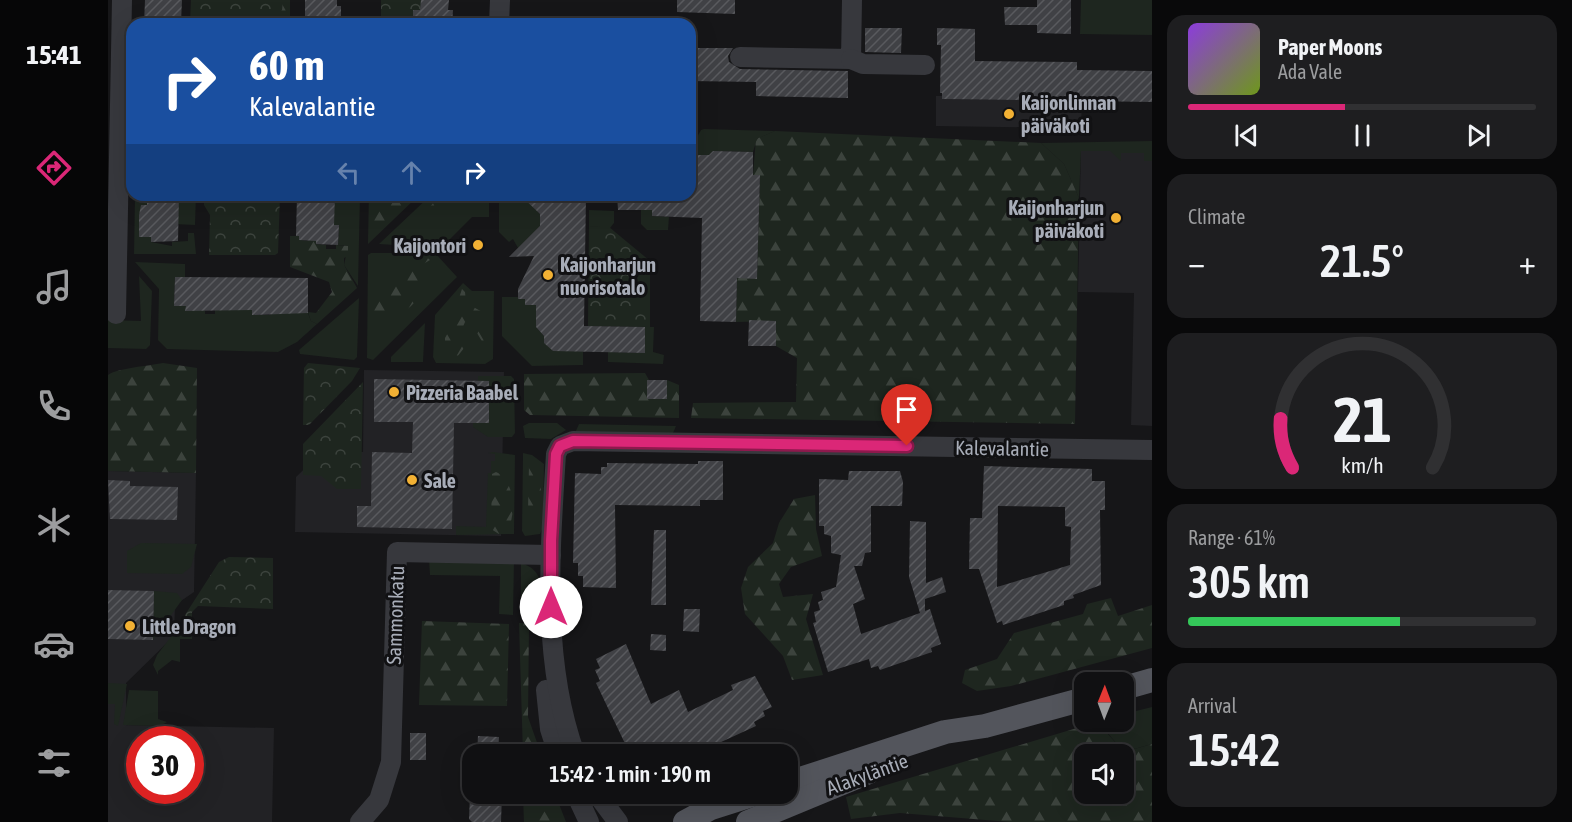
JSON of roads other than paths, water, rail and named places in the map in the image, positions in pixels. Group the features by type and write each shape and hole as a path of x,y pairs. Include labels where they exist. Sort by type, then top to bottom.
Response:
{"main road":[{"path":"1134,685 1152,680"},
{"name":"Alakyläntie","path":"798,780 945,732 985,726 1074,702"},
{"name":"Alakyläntie","path":"748,822 844,781 952,743 985,726"},
{"path":"685,822 724,804"}],"street":[{"path":"116,314 122,0"},
{"path":"499,18 500,0"},
{"path":"851,59 852,0"},
{"path":"740,57 851,59 863,64 926,65"},
{"name":"Kalevalantie","path":"571,744 563,722 551,619 551,555 556,454 560,446 573,441 1152,450"},
{"name":"Sammonkatu","path":"360,822 379,800 391,762 397,552 551,555"},
{"name":"Kalevalantie","path":"551,619 546,659 546,696 550,729 555,744"},
{"path":"581,804 589,822"},
{"path":"604,804 618,822"}],"place":[{"name":"Kaijonlinnan päiväkoti","path":"1009,114"},
{"name":"Kaijonharjun päiväkoti","path":"1116,218"},
{"name":"Kaijontori","path":"478,245"},
{"name":"Kaijonharjun nuorisotalo","path":"548,275"},
{"name":"Pizzeria Baabel","path":"394,392"},
{"name":"Sale","path":"412,480"},
{"name":"Little Dragon","path":"130,626"}]}
